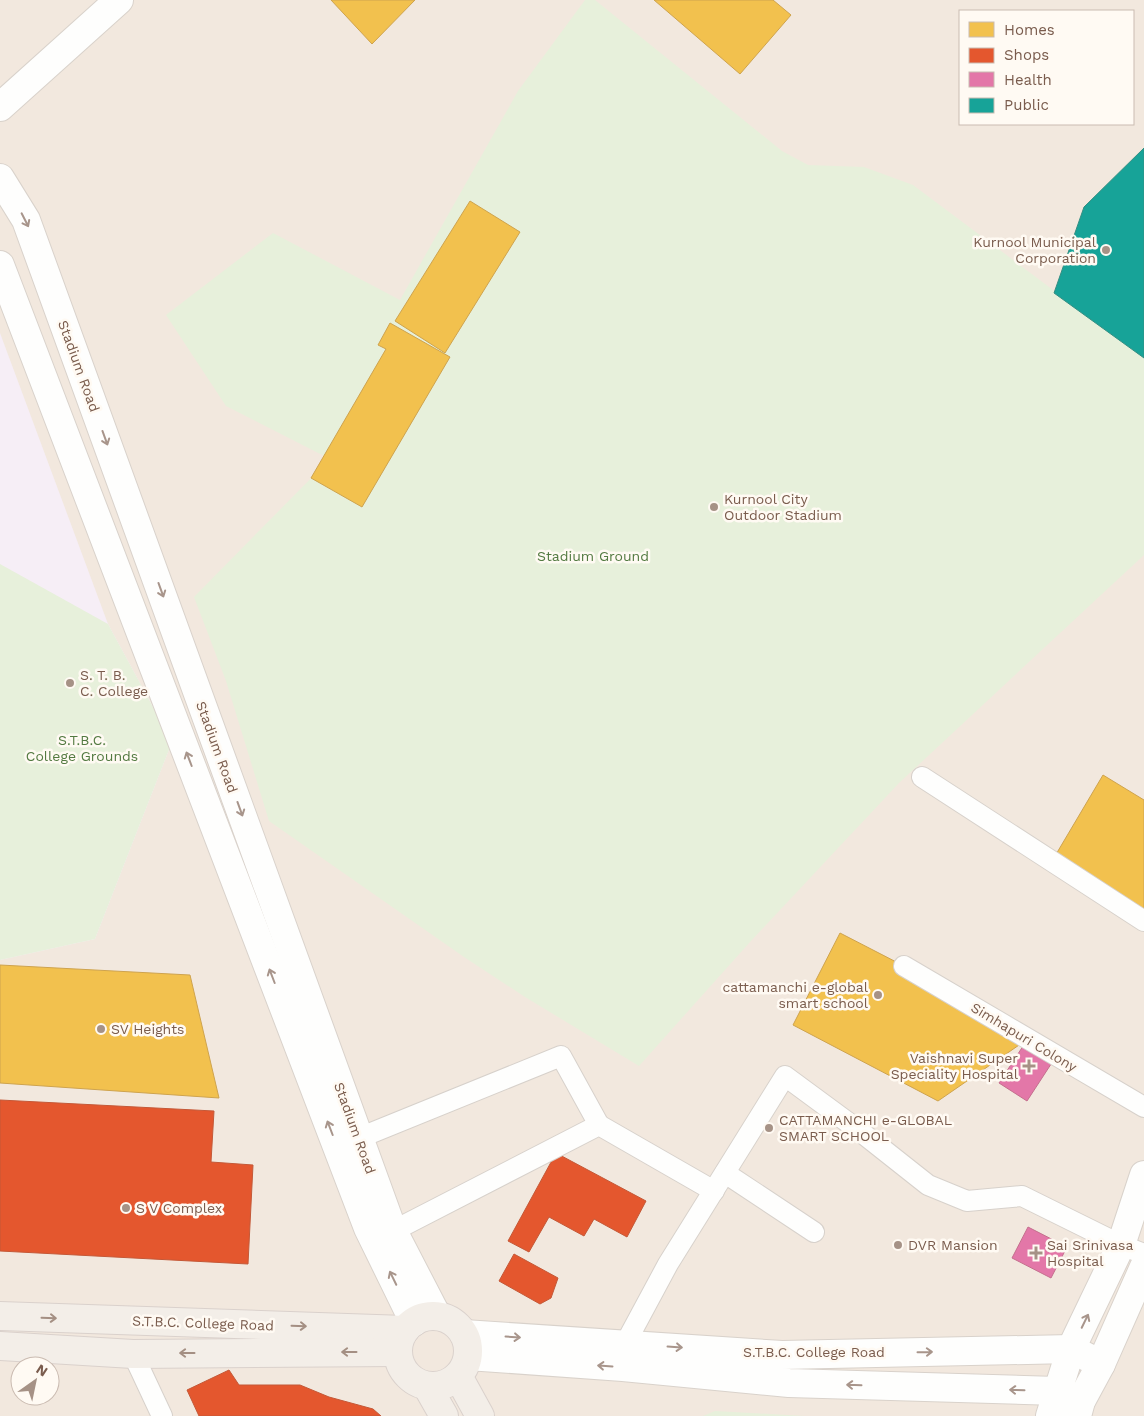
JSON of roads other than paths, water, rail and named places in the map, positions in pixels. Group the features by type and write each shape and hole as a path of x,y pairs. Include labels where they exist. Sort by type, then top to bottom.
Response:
{"main road":[{"name":"S.T.B.C. College Road","path":"0,1316 414,1330"},
{"path":"464,1355 449,1382 438,1386 427,1386 416,1381 406,1374 400,1364 414,1330 448,1319 457,1325 480,1416"},
{"name":"S.T.B.C. College Road","path":"0,1346 133,1354 414,1330"},
{"path":"427,1386 444,1416"}],"street":[{"path":"0,107 119,0"},
{"name":"Stadium Road","path":"0,178 26,220 393,1231 414,1330"},
{"name":"Stadium Road","path":"0,265 368,1228 414,1330"},
{"path":"922,777 1144,920"},
{"name":"Simhapuri Colony","path":"904,966 1144,1108"},
{"path":"359,1138 561,1056 599,1124 714,1191"},
{"path":"625,1344 668,1264 784,1076 861,1132 928,1185 967,1201 1022,1196 1133,1250"},
{"path":"393,1231 599,1124"},
{"path":"725,1173 814,1232"},
{"path":"1066,1406 1071,1349 1133,1250 1144,1175"},
{"path":"1066,1406 1101,1364 1144,1267"},
{"name":"S.T.B.C. College Road","path":"464,1355 625,1344 782,1355 1071,1349 1101,1364"},
{"path":"882,1353 886,1386"},
{"path":"133,1354 162,1416"},
{"path":"464,1355 623,1367 789,1383 886,1386 1066,1406"}],"place":[{"name":"Kurnool Municipal Corporation","path":"1106,250"},
{"name":"Kurnool City Outdoor Stadium","path":"714,507"},
{"name":"S. T. B. C. College","path":"70,683"},
{"name":"cattamanchi e-global smart school","path":"878,995"},
{"name":"SV Heights","path":"101,1029"},
{"name":"Vaishnavi Super Speciality Hospital","path":"1029,1066"},
{"name":"CATTAMANCHI e-GLOBAL SMART SCHOOL","path":"769,1128"},
{"name":"S V Complex","path":"126,1208"},
{"name":"DVR Mansion","path":"898,1245"},
{"name":"Sai Srinivasa Hospital","path":"1036,1253"}],"park label":[{"name":"Stadium Ground","path":"593,556"},
{"name":"S.T.B.C. College Grounds","path":"82,748"}]}
